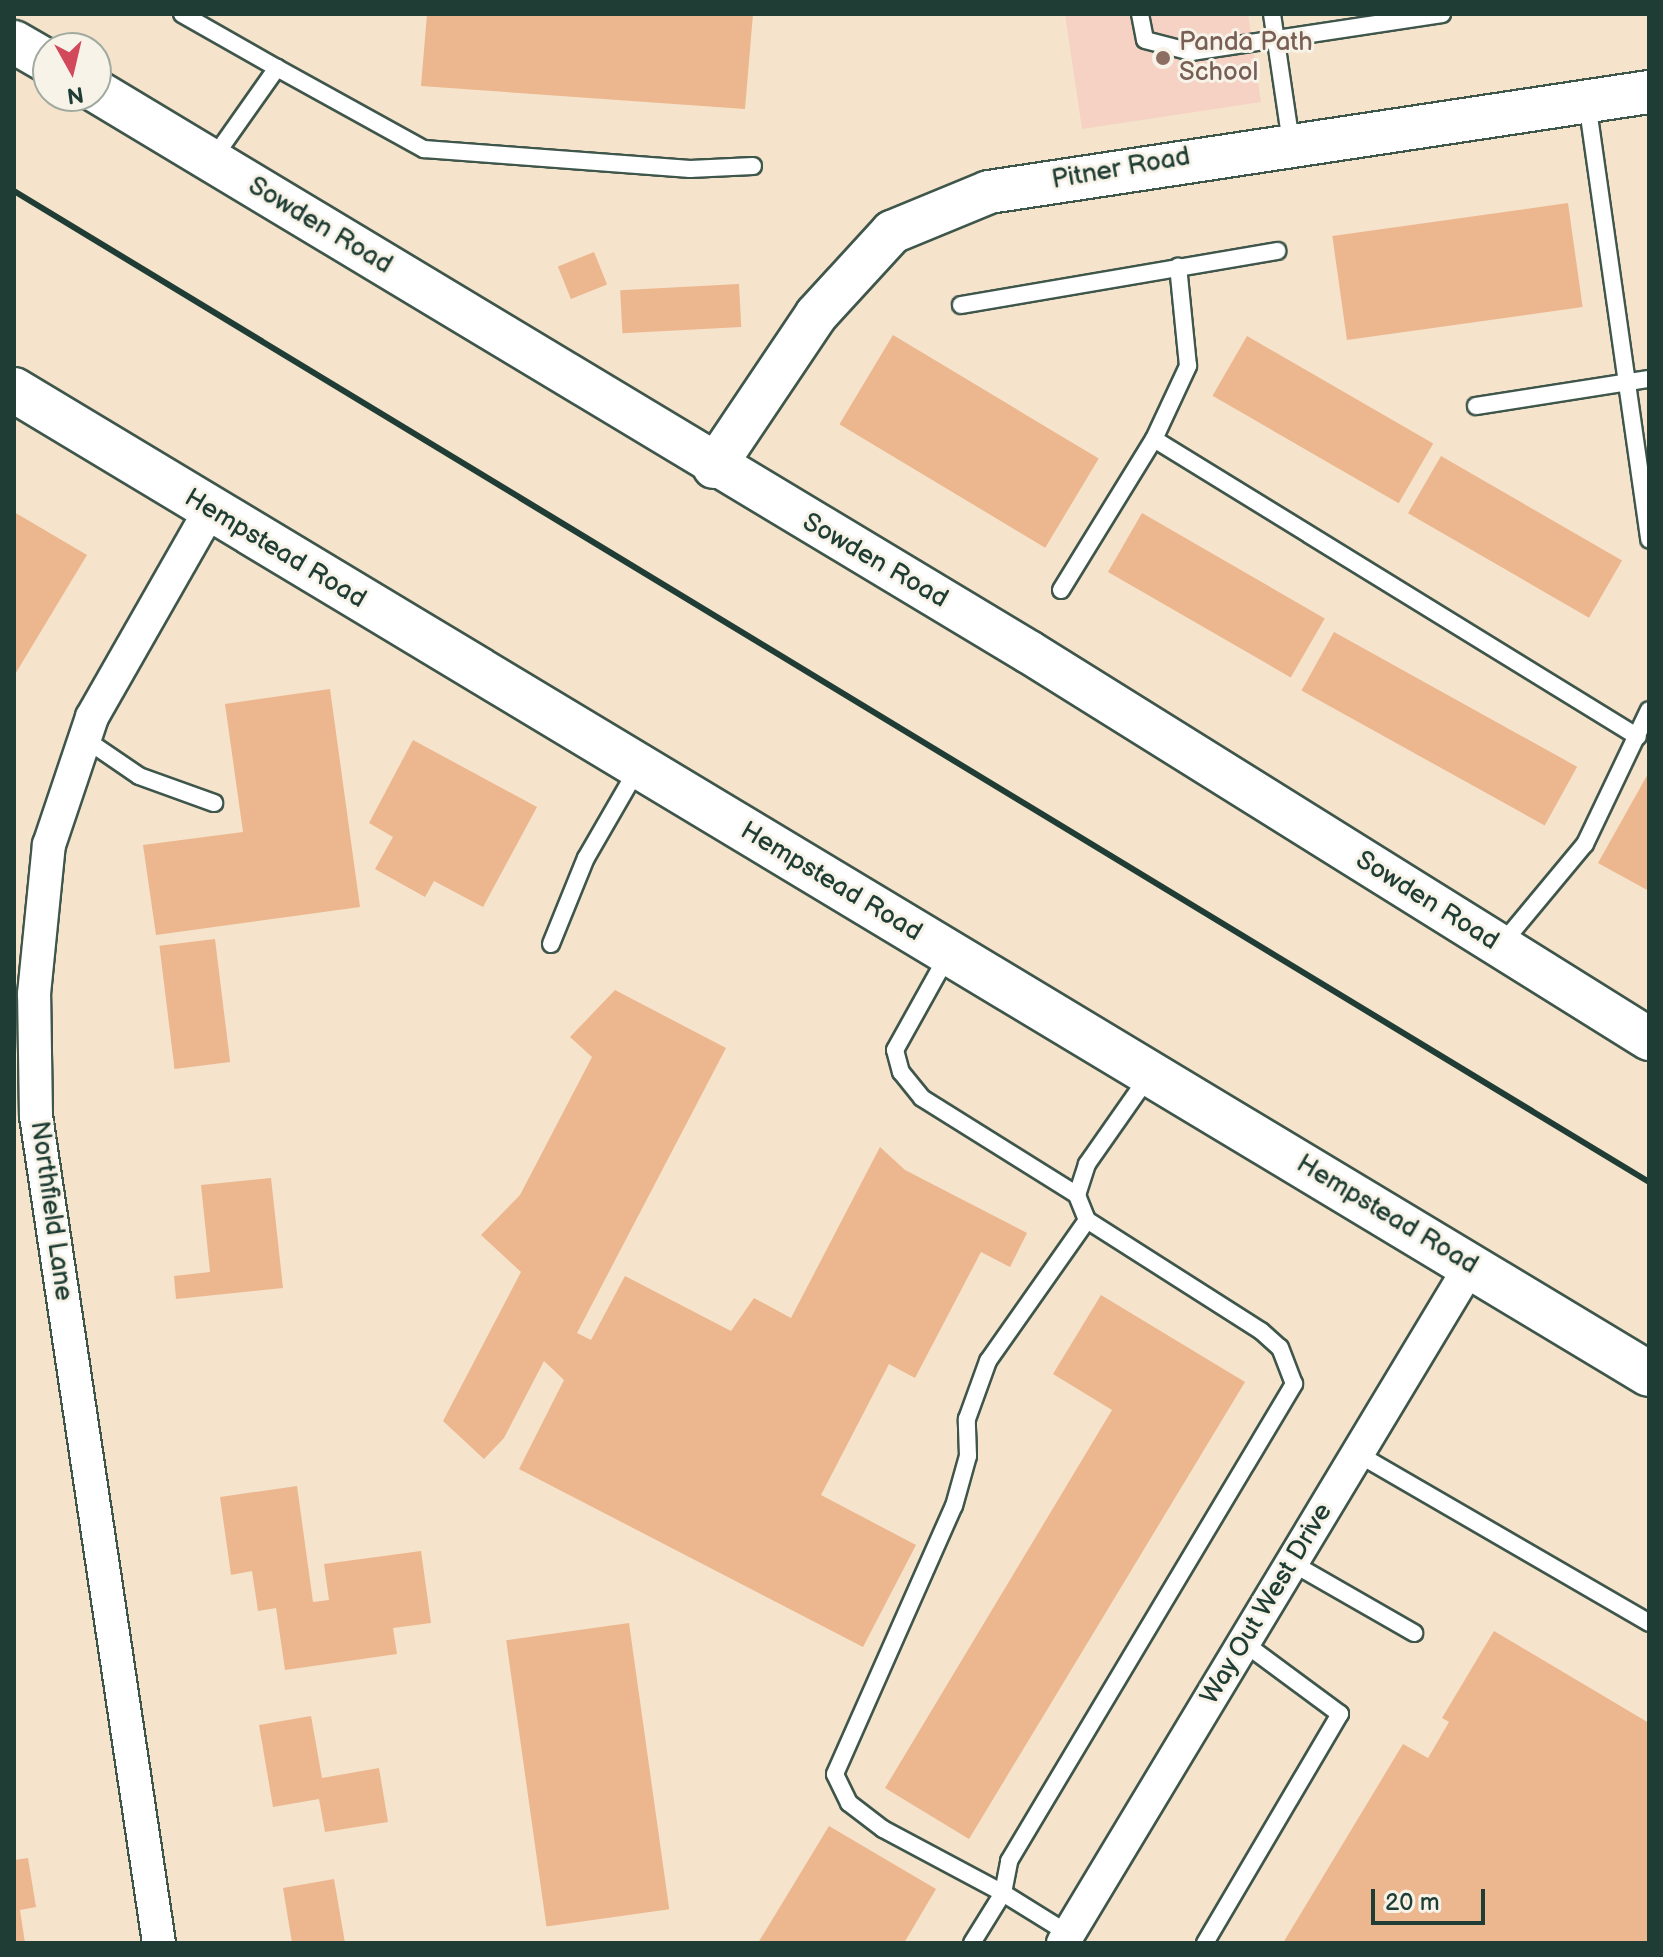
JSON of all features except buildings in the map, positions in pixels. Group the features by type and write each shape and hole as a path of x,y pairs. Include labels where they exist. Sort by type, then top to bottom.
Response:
{"main road":[{"name":"Hempstead Road","path":"14,390 1649,1374"}],"street":[{"path":"14,42 32,53"},
{"name":"Pitner Road","path":"714,467 816,315 892,232 989,192 1291,143 1649,92"},
{"name":"Sowden Road","path":"112,101 714,467 1029,652 1649,1039"},
{"name":"Northfield Lane","path":"159,1943 36,1116 34,994 49,845 85,739 210,510"},
{"name":"Way Out West Drive","path":"1066,1939 1471,1265"}],"lane":[{"path":"182,14 424,149 690,169 753,166"},
{"path":"1140,14 1145,40 1191,52 1442,14"},
{"path":"1272,14 1291,143"},
{"path":"212,161 277,68"},
{"path":"1587,100 1624,383 1649,540"},
{"path":"961,305 1277,251"},
{"path":"1061,590 1154,439 1188,366 1178,266"},
{"path":"1476,406 1649,379"},
{"path":"1154,439 1638,737"},
{"path":"1500,946 1585,844 1649,710"},
{"path":"85,739 139,776 214,803"},
{"path":"551,944 586,858 639,767"},
{"path":"949,953 895,1050 901,1072 922,1098 1077,1195 1087,1220 1261,1331 1280,1348 1294,1384 1009,1861 1003,1893 972,1943"},
{"path":"1077,1195 1087,1164 1151,1073"},
{"path":"1066,1939 1003,1893 883,1829 849,1803 835,1774 954,1506 968,1456 967,1419 988,1361 1087,1220"},
{"path":"1358,1454 1649,1623"},
{"path":"1292,1563 1414,1633"},
{"path":"1205,1943 1340,1714 1244,1643"}],"shaded area":[{"name":"Panda Path School","path":"1065,14 1248,14 1261,102 1082,129"}],"railway":[{"path":"14,191 1649,1182"}],"place":[{"name":"Panda Path School","path":"1163,58"}]}
